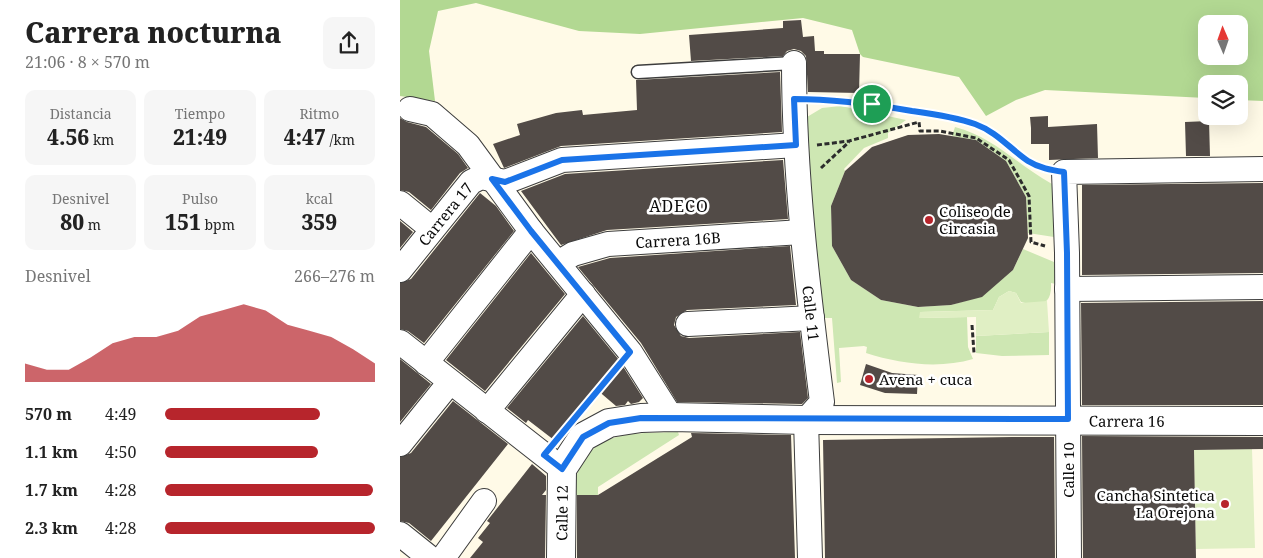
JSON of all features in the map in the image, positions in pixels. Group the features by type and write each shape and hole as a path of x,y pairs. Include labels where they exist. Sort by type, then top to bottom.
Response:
{"street":[{"name":"Calle 11","path":"794,63 796,145 802,232 822,402 806,420"},
{"path":"410,109 432,114 468,145 531,231 630,352 670,417"},
{"name":"Carrera 17","path":"400,270 471,182 481,177 505,182 562,160 796,145"},
{"path":"1064,172 1263,169"},
{"name":"Calle 10","path":"1064,172 1067,253 1069,558"},
{"path":"400,203 432,230"},
{"path":"426,363 531,231"},
{"name":"Carrera 16B","path":"558,264 573,254 608,244 802,232"},
{"path":"1067,289 1263,287"},
{"path":"487,410 583,294"},
{"path":"688,324 812,318"},
{"path":"400,342 562,469"},
{"path":"400,444 450,382"},
{"name":"Carrera 16","path":"562,469 583,437 609,423 641,418 1263,421"},
{"path":"806,420 810,558"},
{"name":"Calle 12","path":"561,558 562,469"},
{"path":"443,558 484,502"},
{"path":"400,534 430,558"}],"lane":[{"path":"638,72 794,63"}],"path":[{"path":"794,99 826,99 872,104 975,124 995,133 1028,161 1044,169 1064,172"},
{"path":"796,145 833,144 849,141 918,122 920,131 940,131 976,138 1008,160 1029,196 1031,242 1067,253"},
{"path":"799,189 806,188 821,167 849,141"},
{"path":"972,326 974,353"},
{"path":"581,411 630,352"}],"green space":[{"path":"400,0 1263,0 1263,101 1248,100 1248,75 1198,75 1198,98 1045,90 1016,100 986,116 959,77 863,57 860,54 852,30 803,18 640,34 579,31 476,3 438,11 429,51 435,101 400,96"},
{"path":"841,106 906,120 888,133 888,138 864,148 844,169 845,171 831,206 832,246 851,280 881,300 918,307 951,305 982,296 1013,270 1023,249 1054,262 1056,284 1051,283 1050,296 1044,303 1021,302 1016,293 1009,291 999,297 993,310 920,312 920,318 967,317 968,347 973,359 947,364 920,364 892,360 866,353 867,347 864,346 839,348 841,382 837,383 832,318 825,318 829,391 810,231 807,117 822,108"},
{"path":"955,127 982,137 994,144 1039,177 1052,184 1054,237 1028,233 1026,197 1006,161 976,140 952,136"},
{"path":"1009,291 1016,293 1021,303 1047,301 1049,332 976,336 976,317 919,318 920,312 993,310 999,297"},
{"path":"1049,332 1049,355 1002,356 976,353 976,336"},
{"path":"678,432 679,435 598,487 598,495 572,495 577,473 586,458 596,447 609,439 640,433"},
{"name":"Cancha Sintetica La Orejona","path":"1252,449 1255,548 1196,549 1194,450"}],"building":[{"path":"801,20 803,37 814,36 815,51 824,51 824,54 860,54 859,93 808,92 806,56 801,51 794,49 787,51 783,56 691,61 689,35 783,28 783,21"},
{"path":"780,72 782,132 561,146 504,168 493,144 520,135 517,124 556,113 582,110 583,115 637,110 636,80"},
{"path":"1048,116 1048,127 1097,124 1098,158 1049,160 1049,144 1031,144 1030,117"},
{"path":"400,118 426,127 458,154 468,168 460,173 431,210 409,192 400,190"},
{"path":"1198,121 1198,125 1209,125 1210,156 1186,156 1185,122"},
{"name":"Coliseo de Circasia","path":"939,134 976,140 1006,161 1026,197 1028,238 1013,270 982,297 951,305 918,307 881,300 851,280 832,246 831,206 845,171 872,147 908,135"},
{"path":"783,160 788,219 607,230 561,245 521,191 565,174"},
{"path":"1263,183 1263,273 1082,275 1082,185"},
{"path":"480,193 496,206 514,231 424,343 408,331 400,329 400,283 411,279"},
{"path":"400,221 413,232 400,248"},
{"path":"790,246 796,305 687,310 676,317 674,325 681,336 689,338 800,332 808,398 802,404 677,402 641,343 578,267 610,258"},
{"path":"531,253 565,294 485,391 446,360"},
{"path":"1263,301 1263,405 1082,405 1081,303"},
{"path":"583,316 619,360 643,398 639,402 631,404 628,401 625,405 616,406 596,389 554,440 528,420 526,423 507,408"},
{"path":"400,359 431,384 400,422"},
{"path":"866,364 892,373 918,375 917,394 885,393 860,385"},
{"path":"453,401 508,444 431,541 409,523 400,521 400,457 411,453"},
{"path":"691,433 791,435 795,558 577,558 577,495 598,495 692,437"},
{"path":"1082,436 1263,437 1263,449 1194,450 1196,558 1083,558"},
{"path":"1054,437 1055,558 825,558 823,440"},
{"path":"532,464 546,476 546,490 542,495 546,495 545,558 470,558 483,542 478,538 490,523 487,521"}],"place":[{"name":"Coliseo de Circasia","path":"929,220"},
{"name":"Avena + cuca","path":"869,379"},
{"name":"Cancha Sintetica La Orejona","path":"1225,504"}],"district":[{"name":"ADECO","path":"679,206"}],"route":[{"path":"794,99 826,99 872,104 975,124 995,133 1028,161 1044,169 1064,172 1067,253 1068,419 806,420 641,418 609,423 583,437 562,469 544,455 630,352 531,231 492,179 505,182 562,160 796,145 794,99"}]}
